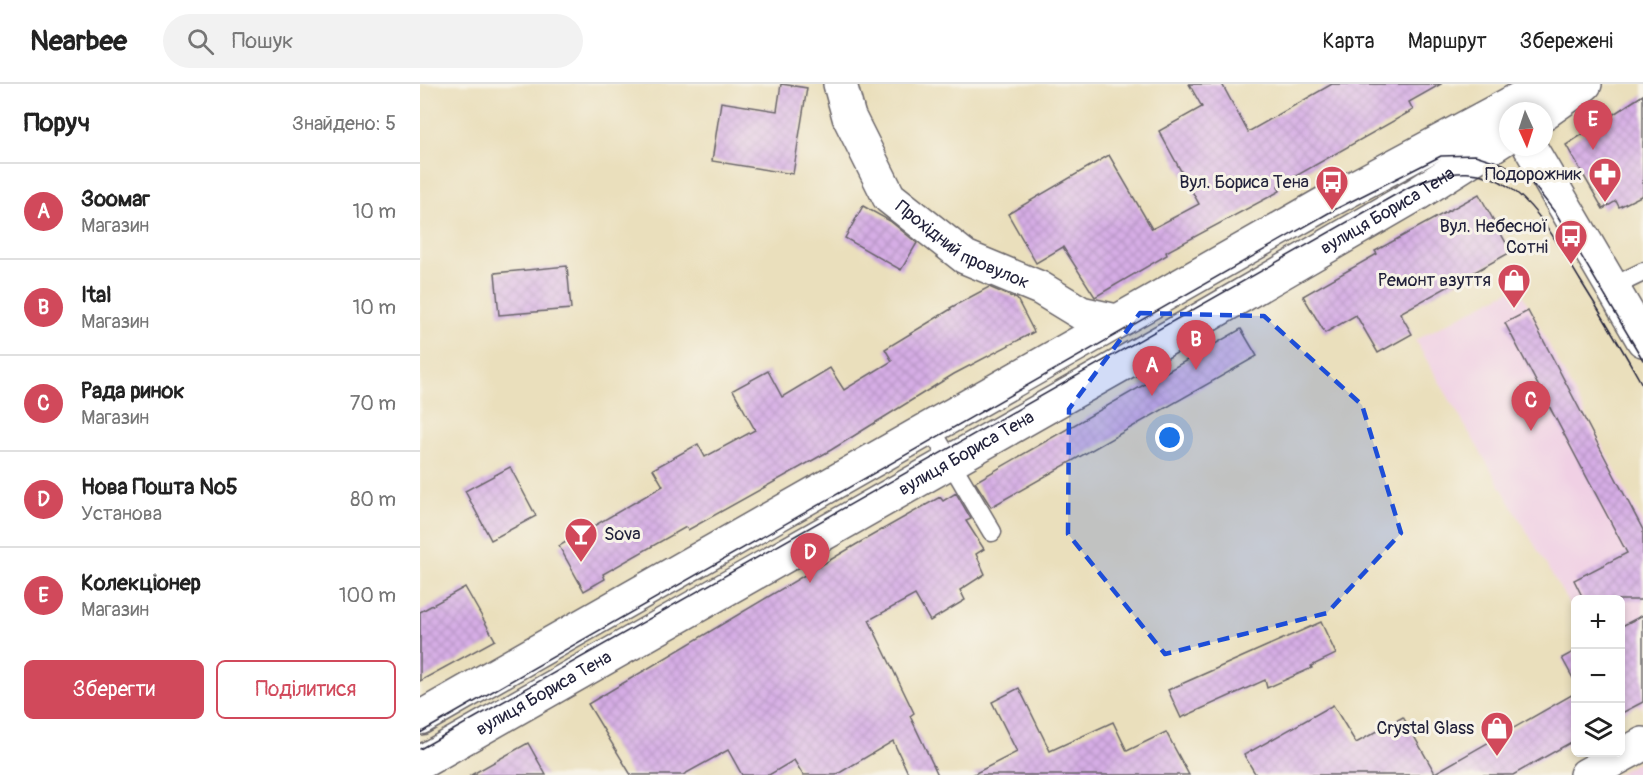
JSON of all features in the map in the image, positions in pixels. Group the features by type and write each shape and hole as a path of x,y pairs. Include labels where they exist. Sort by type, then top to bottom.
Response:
{"street":[{"name":"Прохідний провулок","path":"840,84 849,117 889,197 965,257 1040,288 1081,313 1117,321"},
{"path":"1526,102 1547,84"},
{"path":"1553,107 1585,84"},
{"name":"вулиця Бориса Тена","path":"420,718 1117,321 1499,123"},
{"name":"вулиця Бориса Тена","path":"420,764 1407,200 1499,125"},
{"path":"1535,156 1643,340"},
{"path":"1586,775 1643,744"}],"lane":[{"path":"1612,286 1643,272"},
{"path":"931,429 992,532"}],"highlighted area":[{"path":"1140,313 1264,316 1362,405 1401,533 1327,613 1165,654 1068,534 1069,409"}],"shaded area":[{"path":"1518,286 1643,523 1643,706 1640,708 1625,680 1625,595 1571,595 1571,607 1415,340"},
{"path":"1643,759 1643,775 1615,775"}],"building":[{"path":"781,84 807,88 793,174 712,161 721,102 777,111"},
{"path":"1189,84 1222,84 1248,132 1332,84 1441,84 1409,102 1413,110 1278,186 1280,191 1166,252 1167,255 1095,297 1063,247 1036,263 1008,214 1109,155 1152,229 1199,204 1159,131 1202,107"},
{"path":"1643,95 1643,195 1619,207 1616,201 1603,209 1566,145"},
{"path":"1479,194 1511,252 1400,313 1412,334 1378,353 1356,315 1325,333 1303,296 1377,254 1375,251"},
{"path":"863,206 890,221 917,243 901,270 845,238"},
{"path":"567,266 571,309 499,315 495,273"},
{"path":"989,287 1017,299 1034,332 954,374 831,450 688,530 686,527 603,574 605,579 584,591 559,546 663,486 653,469 698,444 705,457 755,430 733,390 768,371 782,397 830,368 844,390 892,361 885,349 950,308"},
{"path":"1528,311 1643,530 1643,600 1625,600 1625,595 1582,595 1574,580 1627,553 1505,323"},
{"path":"1241,329 1257,356 991,507 975,482"},
{"path":"510,467 536,516 491,540 465,491"},
{"path":"956,493 971,519 966,521 984,549 976,554 985,574 960,590 965,600 930,621 915,595 869,620 914,713 910,716 938,775 909,775 893,741 836,775 803,775 794,760 769,775 742,775 728,750 683,775 631,775 588,704 857,544 940,497 943,501"},
{"path":"465,587 495,640 420,681 420,612"},
{"path":"1643,615 1643,702 1625,711 1625,649 1625,624"},
{"path":"1321,622 1336,654 1311,666 1312,668 1267,688 1265,680 1181,718 1168,690"},
{"path":"1571,653 1571,675 1562,658"},
{"path":"1019,688 1050,751 1113,722 1127,751 1166,732 1189,775 972,775 1017,752 992,702"},
{"path":"1571,695 1571,742 1513,775 1256,775 1244,755 1333,705 1356,743 1403,717 1435,773"},
{"path":"528,743 546,775 471,775"}],"tram line":[{"path":"420,733 1332,211 1441,156 1475,155 1503,164 1529,179 1557,215 1643,360"},
{"path":"420,749 1409,187 1442,175 1469,173 1493,178 1514,190 1532,208 1564,254 1643,386"}],"place":[{"name":"Колекціонер","path":"1593,150"},
{"name":"Подорожник","path":"1605,203"},
{"name":"Вул. Бориса Тена","path":"1332,211"},
{"name":"Вул. Небесної Сотні","path":"1571,265"},
{"name":"Ремонт взуття","path":"1514,309"},
{"name":"Ital","path":"1196,370"},
{"name":"Зоомаг","path":"1152,396"},
{"name":"Рада ринок","path":"1531,431"},
{"name":"Sova","path":"581,563"},
{"name":"Нова Пошта №5","path":"810,583"},
{"name":"Crystal Glass","path":"1497,757"}]}
